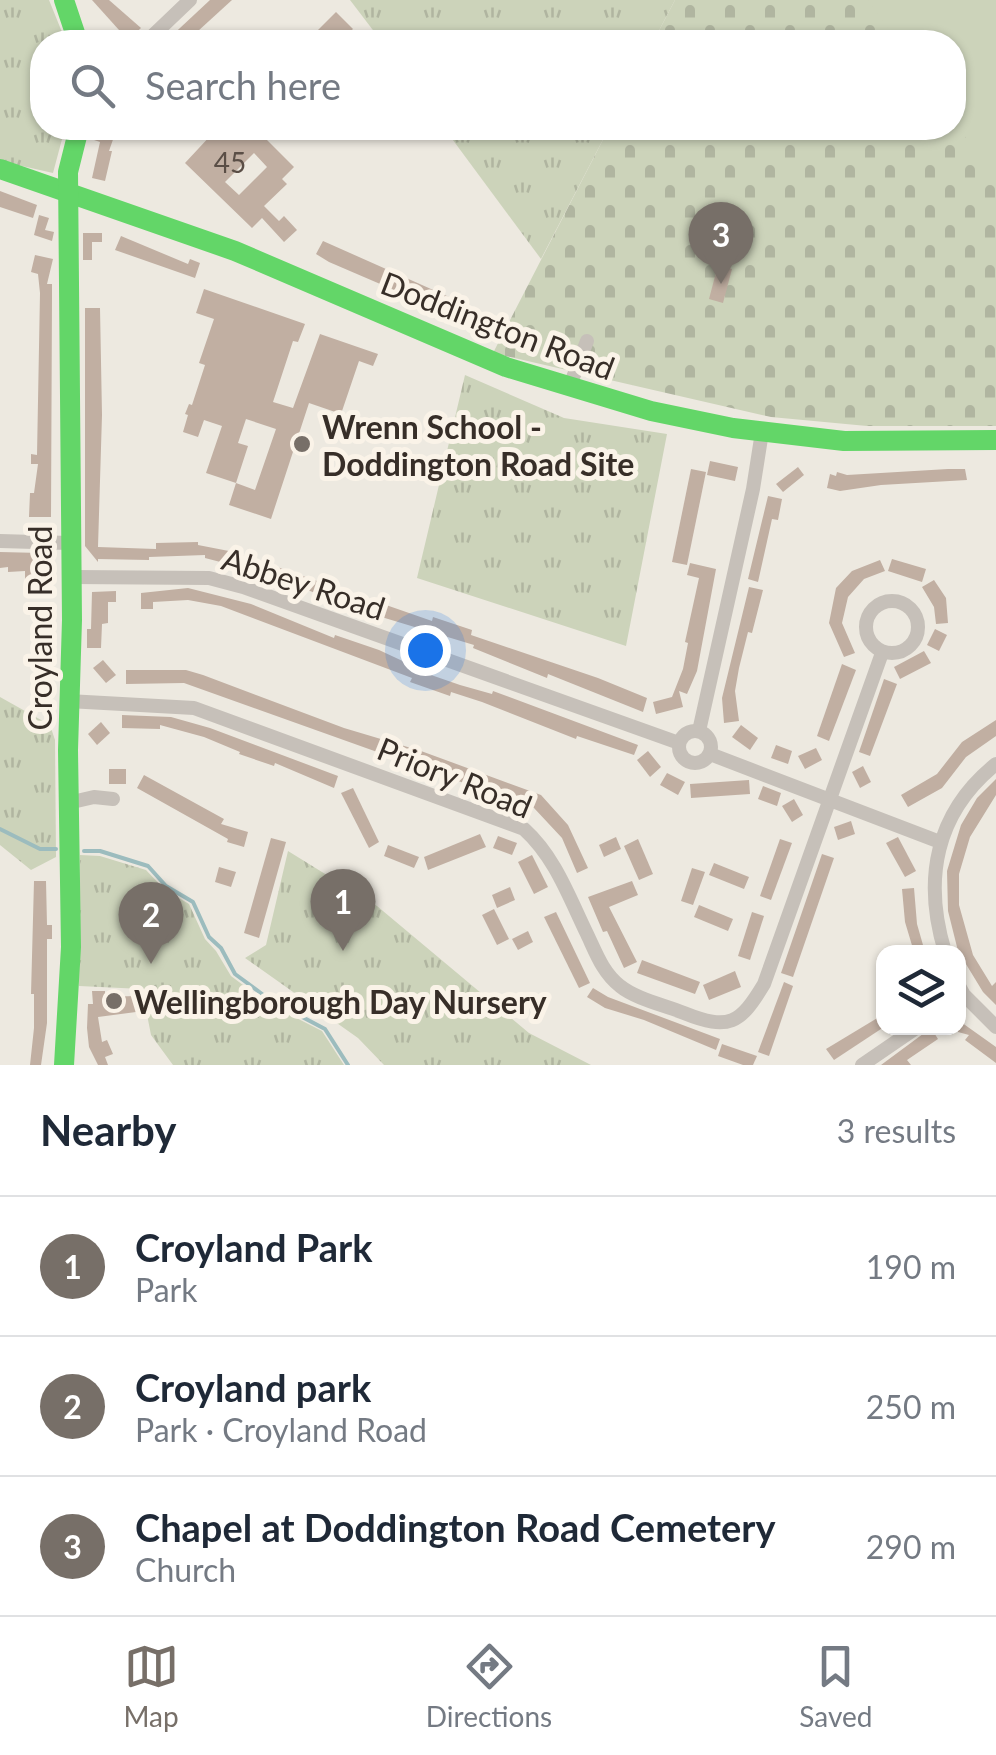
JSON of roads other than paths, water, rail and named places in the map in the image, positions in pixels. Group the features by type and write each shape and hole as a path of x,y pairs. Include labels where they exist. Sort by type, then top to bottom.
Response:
{"street":[{"path":"64,0 74,30"},
{"path":"159,30 190,0"},
{"name":"Croyland Road","path":"64,1065 70,954 68,701 73,577 69,542 68,172 76,140"},
{"name":"Doddington Road","path":"0,169 235,251 437,339 569,388 651,410 762,432 844,441 996,440"},
{"path":"569,388 587,342"},
{"path":"700,732 762,432"},
{"path":"0,541 69,542"},
{"name":"Abbey Road","path":"73,577 210,578 243,586 679,742 679,753 689,763 700,763 710,754"},
{"name":"Priory Road","path":"68,701 194,708 524,829 541,844 556,868 603,968 621,988 707,1022 724,1024 746,1012 764,984 882,653"},
{"path":"679,742 687,733 700,732 710,742 710,754 940,842"},
{"path":"942,945 934,892 940,842 961,801 996,764"},
{"path":"68,802 94,797 113,799"},
{"path":"966,998 996,1027"},
{"path":"862,1065 906,1035"}],"waterway":[{"path":"0,829 40,849 56,849"},
{"path":"84,851 100,851 148,866 166,886 193,902 209,937 221,948 235,974 270,1000 325,1029 348,1065"}],"place":[{"name":"Chapel at Doddington Road Cemetery","path":"721,284"},
{"name":"Wrenn School - Doddington Road Site","path":"302,444"},
{"name":"Croyland Park","path":"343,951"},
{"name":"Croyland park","path":"151,964"},
{"name":"Wellingborough Day Nursery","path":"114,1001"}]}
